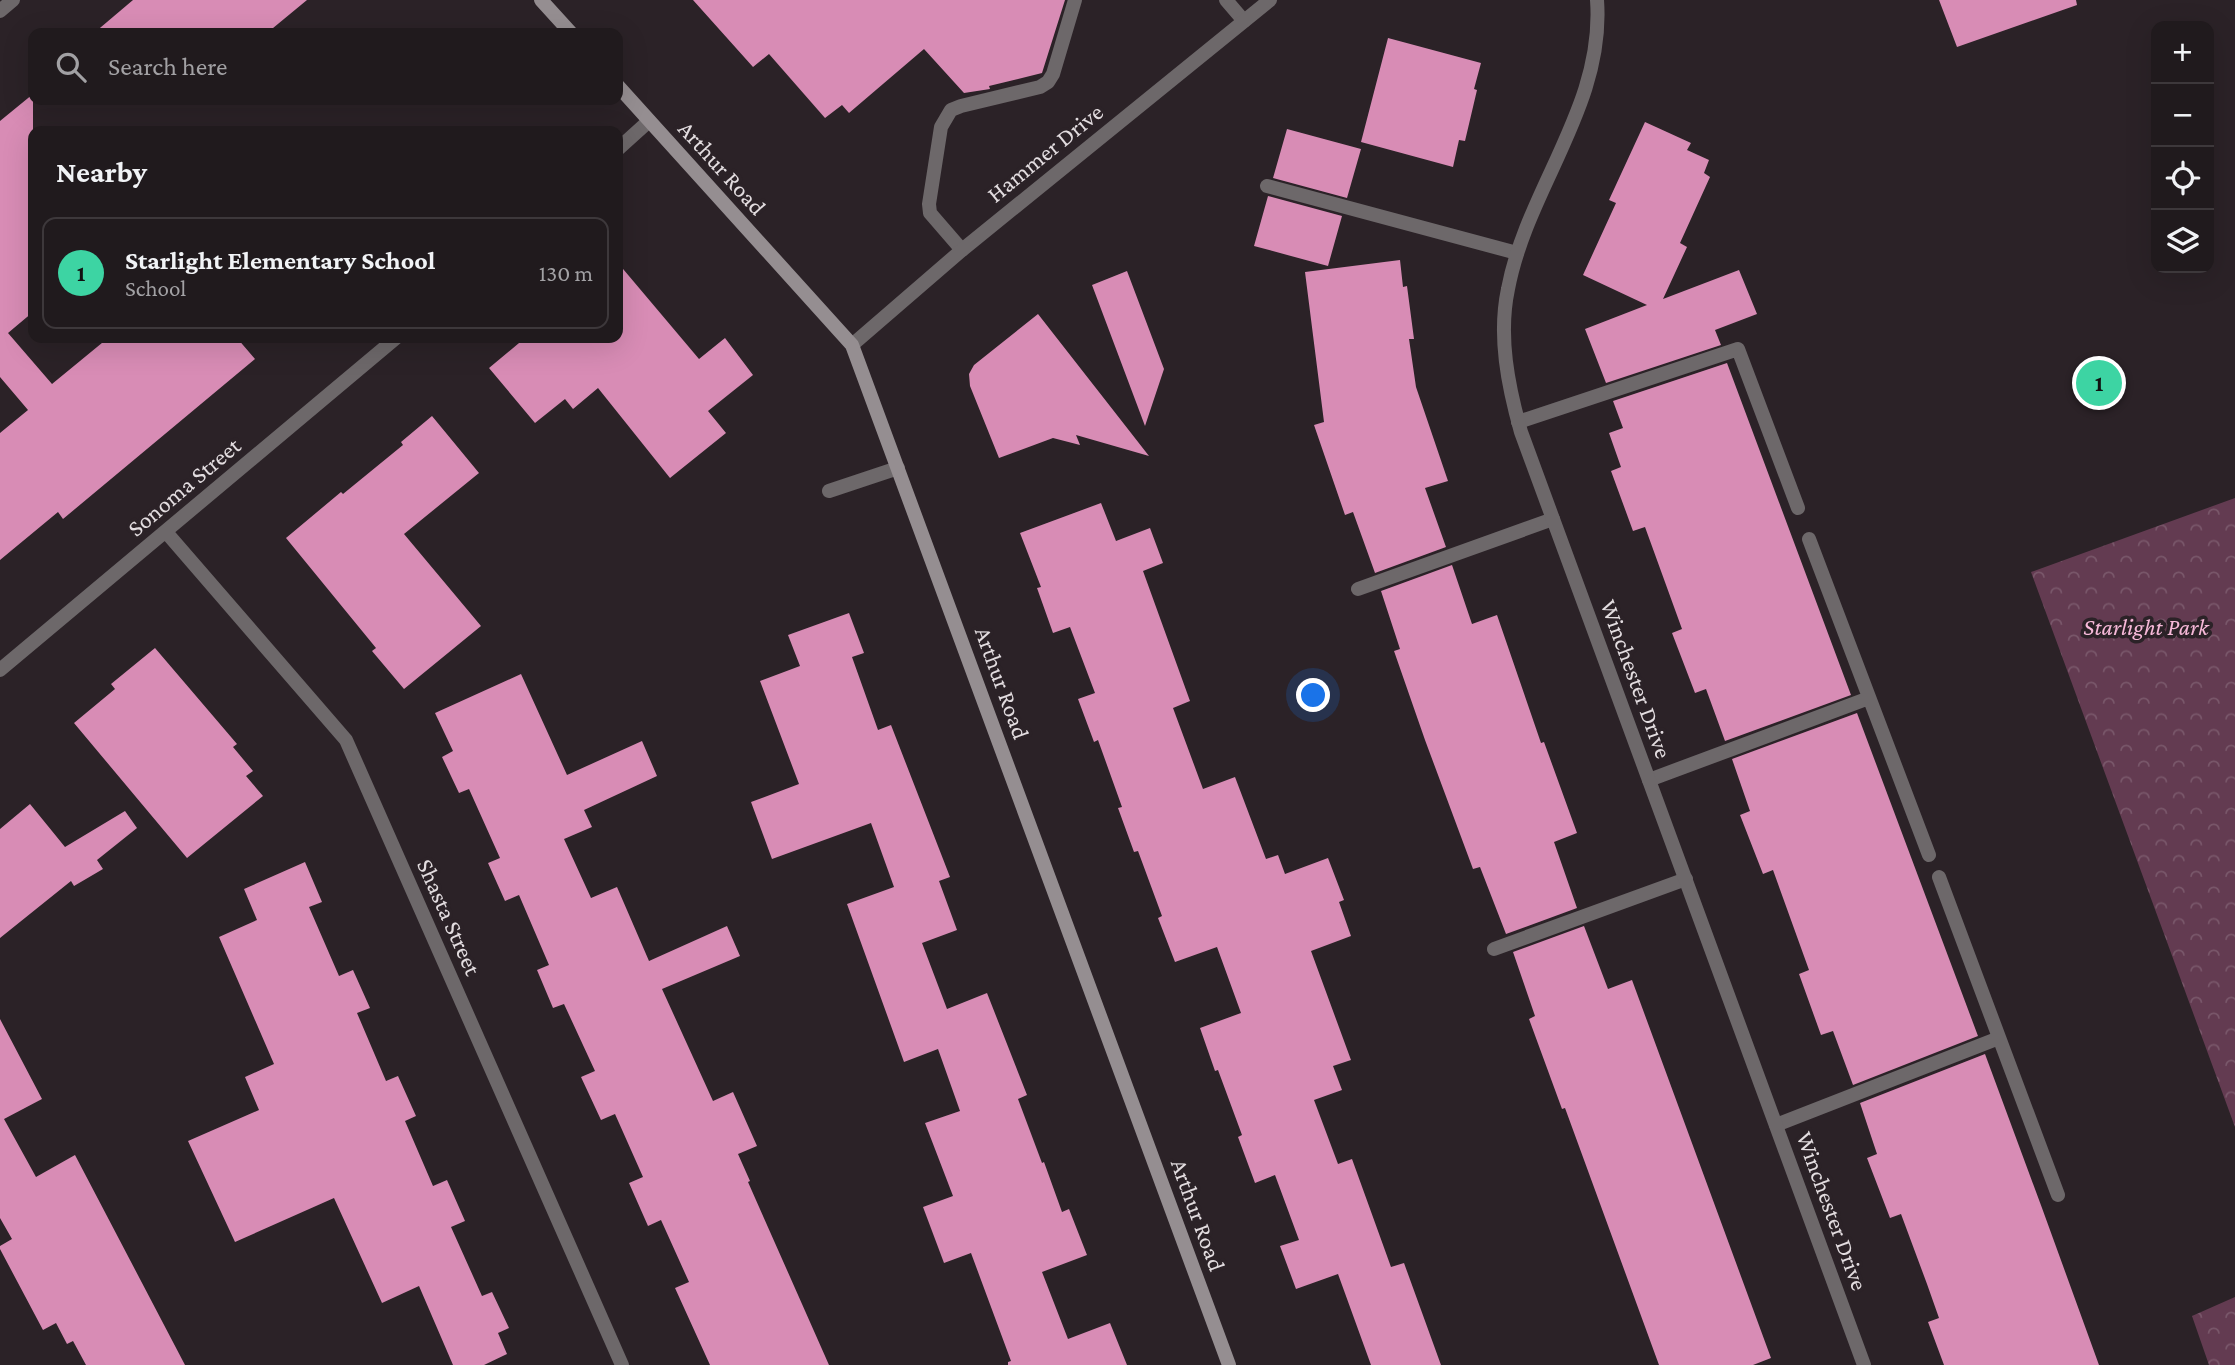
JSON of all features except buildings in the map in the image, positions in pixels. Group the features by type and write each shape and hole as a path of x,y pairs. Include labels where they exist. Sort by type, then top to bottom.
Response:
{"street":[{"path":"0,11 13,0"},
{"path":"541,0 566,28"},
{"path":"962,250 930,213 929,204 941,127 951,110 1040,87 1048,82 1053,74 1075,0"},
{"path":"1226,0 1244,22"},
{"name":"Hammer Drive","path":"852,345 962,250 1270,0"},
{"name":"Winchester Drive","path":"1597,0 1595,54 1585,93 1528,223 1507,292 1504,334 1508,379 1518,422 1553,519 1864,1365"},
{"name":"Arthur Road","path":"623,92 852,345 1229,1365"},
{"path":"623,144 649,121"},
{"path":"1267,186 1517,253"},
{"name":"Sonoma Street","path":"0,670 390,343"},
{"path":"1518,422 1738,349 1798,508"},
{"path":"829,491 898,468"},
{"path":"1358,589 1553,519"},
{"name":"Shasta Street","path":"166,532 346,740 622,1365"},
{"path":"1809,539 1929,855"},
{"path":"1649,780 1869,698"},
{"path":"1939,877 2058,1195"},
{"path":"1494,949 1686,879"},
{"path":"1776,1125 1999,1038"}],"green space":[{"name":"Starlight Park","path":"2235,498 2235,1127 2031,572"},
{"path":"2235,1297 2235,1365 2209,1365 2192,1316"}],"place":[{"name":"Starlight Elementary School","path":"2099,383"}]}
